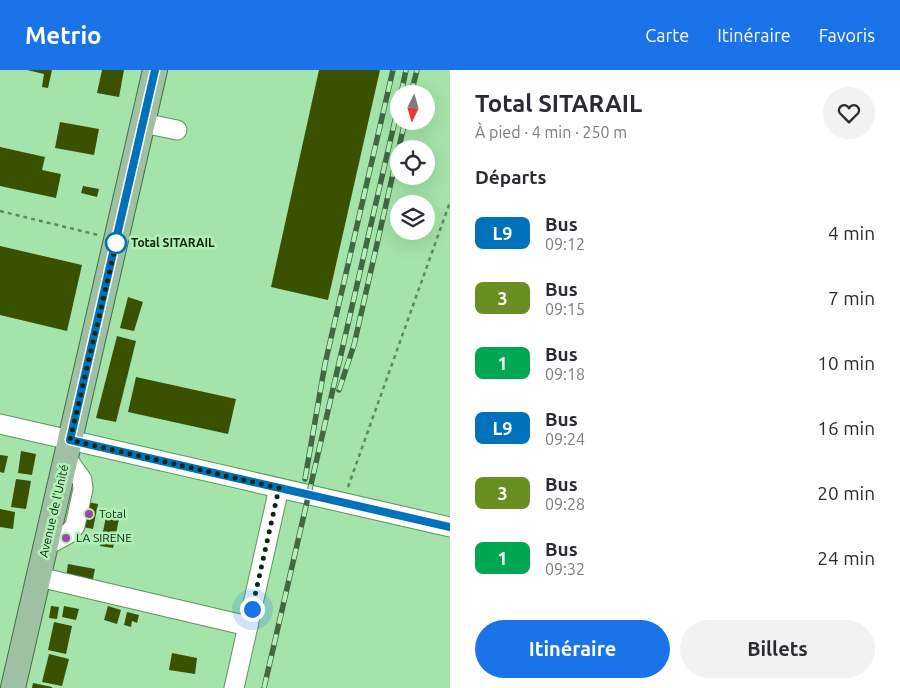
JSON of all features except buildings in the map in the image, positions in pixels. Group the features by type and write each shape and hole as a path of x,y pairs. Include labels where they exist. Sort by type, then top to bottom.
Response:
{"main road":[{"name":"Avenue de l'Unité","path":"13,688 155,70"}],"street":[{"path":"143,122 177,130"},
{"path":"0,424 68,449 279,488 450,527"},
{"path":"234,688 279,488"},
{"path":"39,576 248,626"}],"path":[{"path":"342,502 450,202"},
{"path":"0,211 117,240"}],"railway":[{"path":"305,479 325,364 393,70"},
{"path":"403,85 406,70"},
{"path":"413,85 417,70"},
{"path":"264,688 393,130"},
{"path":"339,390 354,345 403,130"}],"bus line":[{"name":"L9","path":"155,70 70,440 450,527"}],"place":[{"name":"Total SITARAIL","path":"116,243"},
{"name":"Total","path":"89,514"},
{"name":"LA SIRENE","path":"66,538"}],"route":[{"path":"116,243 117,240 70,440 279,488 252,609"}]}
